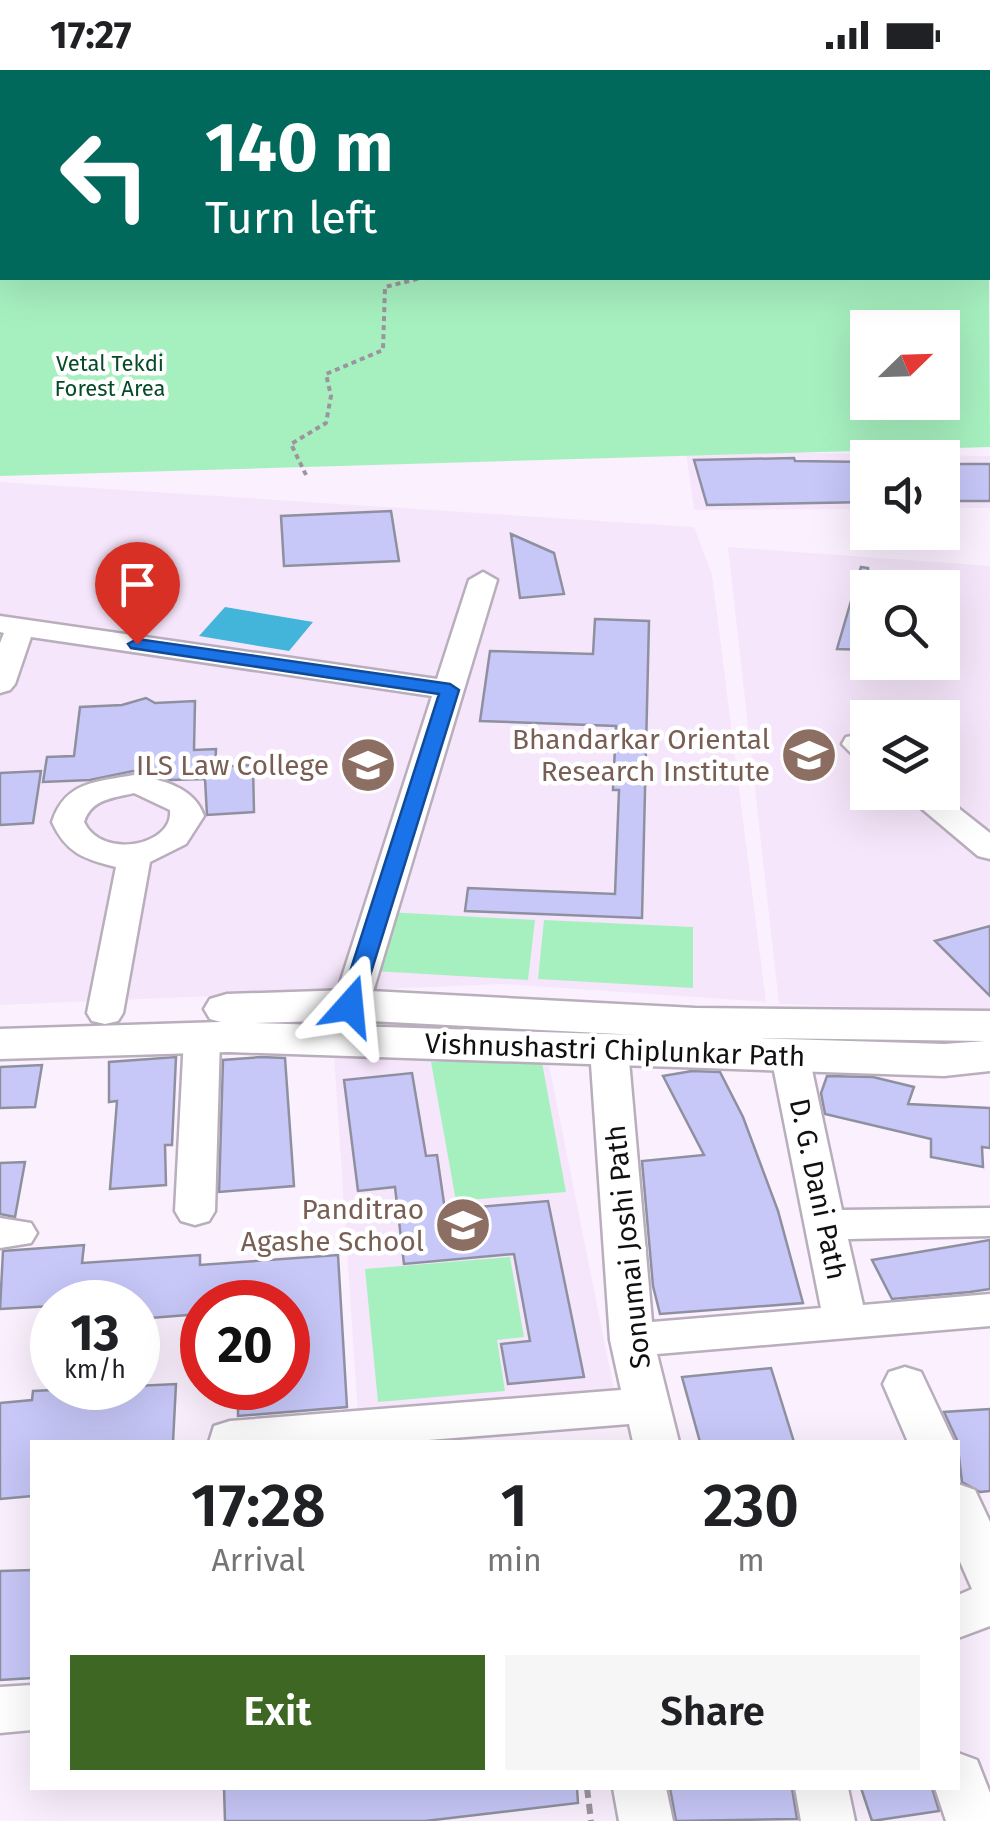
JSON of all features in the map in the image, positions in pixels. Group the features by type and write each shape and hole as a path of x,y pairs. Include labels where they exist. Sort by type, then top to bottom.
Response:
{"main road":[{"name":"Vishnushastri Chiplunkar Path","path":"0,1016 350,1006 695,1023 990,1026"},
{"name":"Vishnushastri Chiplunkar Path","path":"0,1044 202,1038 944,1060 990,1056"}],"street":[{"path":"350,1006 483,580"},
{"path":"0,684 10,626 450,690"},
{"path":"941,810 990,849"},
{"path":"105,1013 135,854"},
{"path":"195,1211 202,1038"},
{"name":"Sonumai Joshi Path","path":"609,1050 632,1340 651,1424"},
{"name":"D. G. Dani Path","path":"790,1056 845,1322"},
{"path":"825,1225 990,1222"},
{"path":"632,1340 990,1310"},
{"path":"904,1384 930,1440"},
{"path":"230,1439 651,1424"},
{"path":"960,1507 990,1576"},
{"path":"960,1616 990,1604"},
{"path":"0,1710 30,1708"},
{"path":"960,1782 973,1821"},
{"path":"640,1790 646,1821"},
{"path":"822,1790 828,1821"}],"path":[{"path":"306,475 292,444 326,423 331,396 326,374 384,350 385,287 412,280"},
{"path":"587,1790 592,1821"}],"shaded area":[{"path":"686,451 850,454 850,509 694,510"},
{"path":"960,456 990,456 990,508 960,508"},
{"name":"ILS Law College","path":"0,482 694,527 712,575 766,1002 503,984 0,1005"},
{"name":"Bhandarkar Oriental Research Institute","path":"728,547 990,566 990,1012 779,1004"},
{"name":"Panditrao Agashe School","path":"333,1040 546,1050 616,1400 358,1416"}],"green space":[{"name":"Vetal Tekdi Forest Area","path":"0,280 989,280 990,447 960,448 960,440 850,440 850,451 0,476"},
{"path":"387,912 535,920 528,980 374,971"},
{"path":"544,920 693,927 693,988 538,979"},
{"path":"541,1057 566,1192 456,1201 431,1062"},
{"path":"510,1257 524,1337 497,1340 505,1391 378,1402 365,1269"}],"water":[{"path":"225,607 313,622 289,651 199,636"}],"building":[{"path":"794,458 850,462 850,502 707,505 694,460"},
{"path":"960,464 990,464 990,501 960,501"},
{"path":"391,511 399,561 284,566 281,516"},
{"path":"511,534 554,553 564,594 520,598"},
{"path":"850,605 850,649 837,649"},
{"path":"595,619 649,621 642,918 465,911 468,888 615,894 619,790 613,790 616,726 480,721 490,651 593,654"},
{"path":"146,698 155,703 195,701 194,750 216,749 215,767 253,765 254,812 207,815 205,779 170,780 133,771 90,780 43,782 47,757 74,756 80,707 122,705"},
{"path":"41,771 33,823 0,825 0,773"},
{"path":"990,926 990,996 935,941"},
{"path":"176,1057 172,1145 165,1145 166,1185 110,1189 117,1101 109,1102 109,1062"},
{"path":"285,1058 294,1186 219,1192 223,1060"},
{"path":"42,1065 35,1107 0,1108 0,1067"},
{"path":"720,1072 743,1117 778,1211 803,1303 660,1314 653,1286 642,1161 704,1155 663,1076"},
{"path":"412,1073 426,1156 437,1155 445,1210 548,1201 584,1377 508,1384 501,1344 530,1341 514,1254 404,1264 395,1187 358,1191 344,1080"},
{"path":"827,1076 873,1077 914,1087 908,1104 990,1108 990,1148 982,1147 983,1167 931,1157 931,1139 825,1114 821,1093"},
{"path":"25,1162 15,1217 0,1214 0,1163"},
{"path":"990,1240 990,1289 892,1299 872,1260"},
{"path":"84,1245 82,1263 200,1255 200,1265 338,1255 347,1407 238,1416 238,1410 310,1410 310,1280 180,1280 180,1316 160,1317 160,1280 30,1280 30,1307 0,1309 3,1251"},
{"path":"771,1368 793,1440 699,1440 682,1377"},
{"path":"176,1384 173,1440 30,1440 30,1496 0,1499 0,1403 30,1400 30,1410 160,1410 160,1385"},
{"path":"990,1409 990,1491 980,1492 962,1482 960,1440 944,1412"},
{"path":"30,1570 30,1678 0,1680 0,1571"},
{"path":"224,1790 577,1790 578,1803 425,1821 225,1821"},
{"path":"670,1790 792,1790 797,1819 676,1821"},
{"path":"862,1790 933,1790 939,1811 872,1821"}],"place":[{"name":"Bhandarkar Oriental Research Institute","path":"809,755"},
{"name":"ILS Law College","path":"368,765"},
{"name":"Panditrao Agashe School","path":"463,1225"}],"route":[{"path":"137,644 450,690 350,1006"}]}
